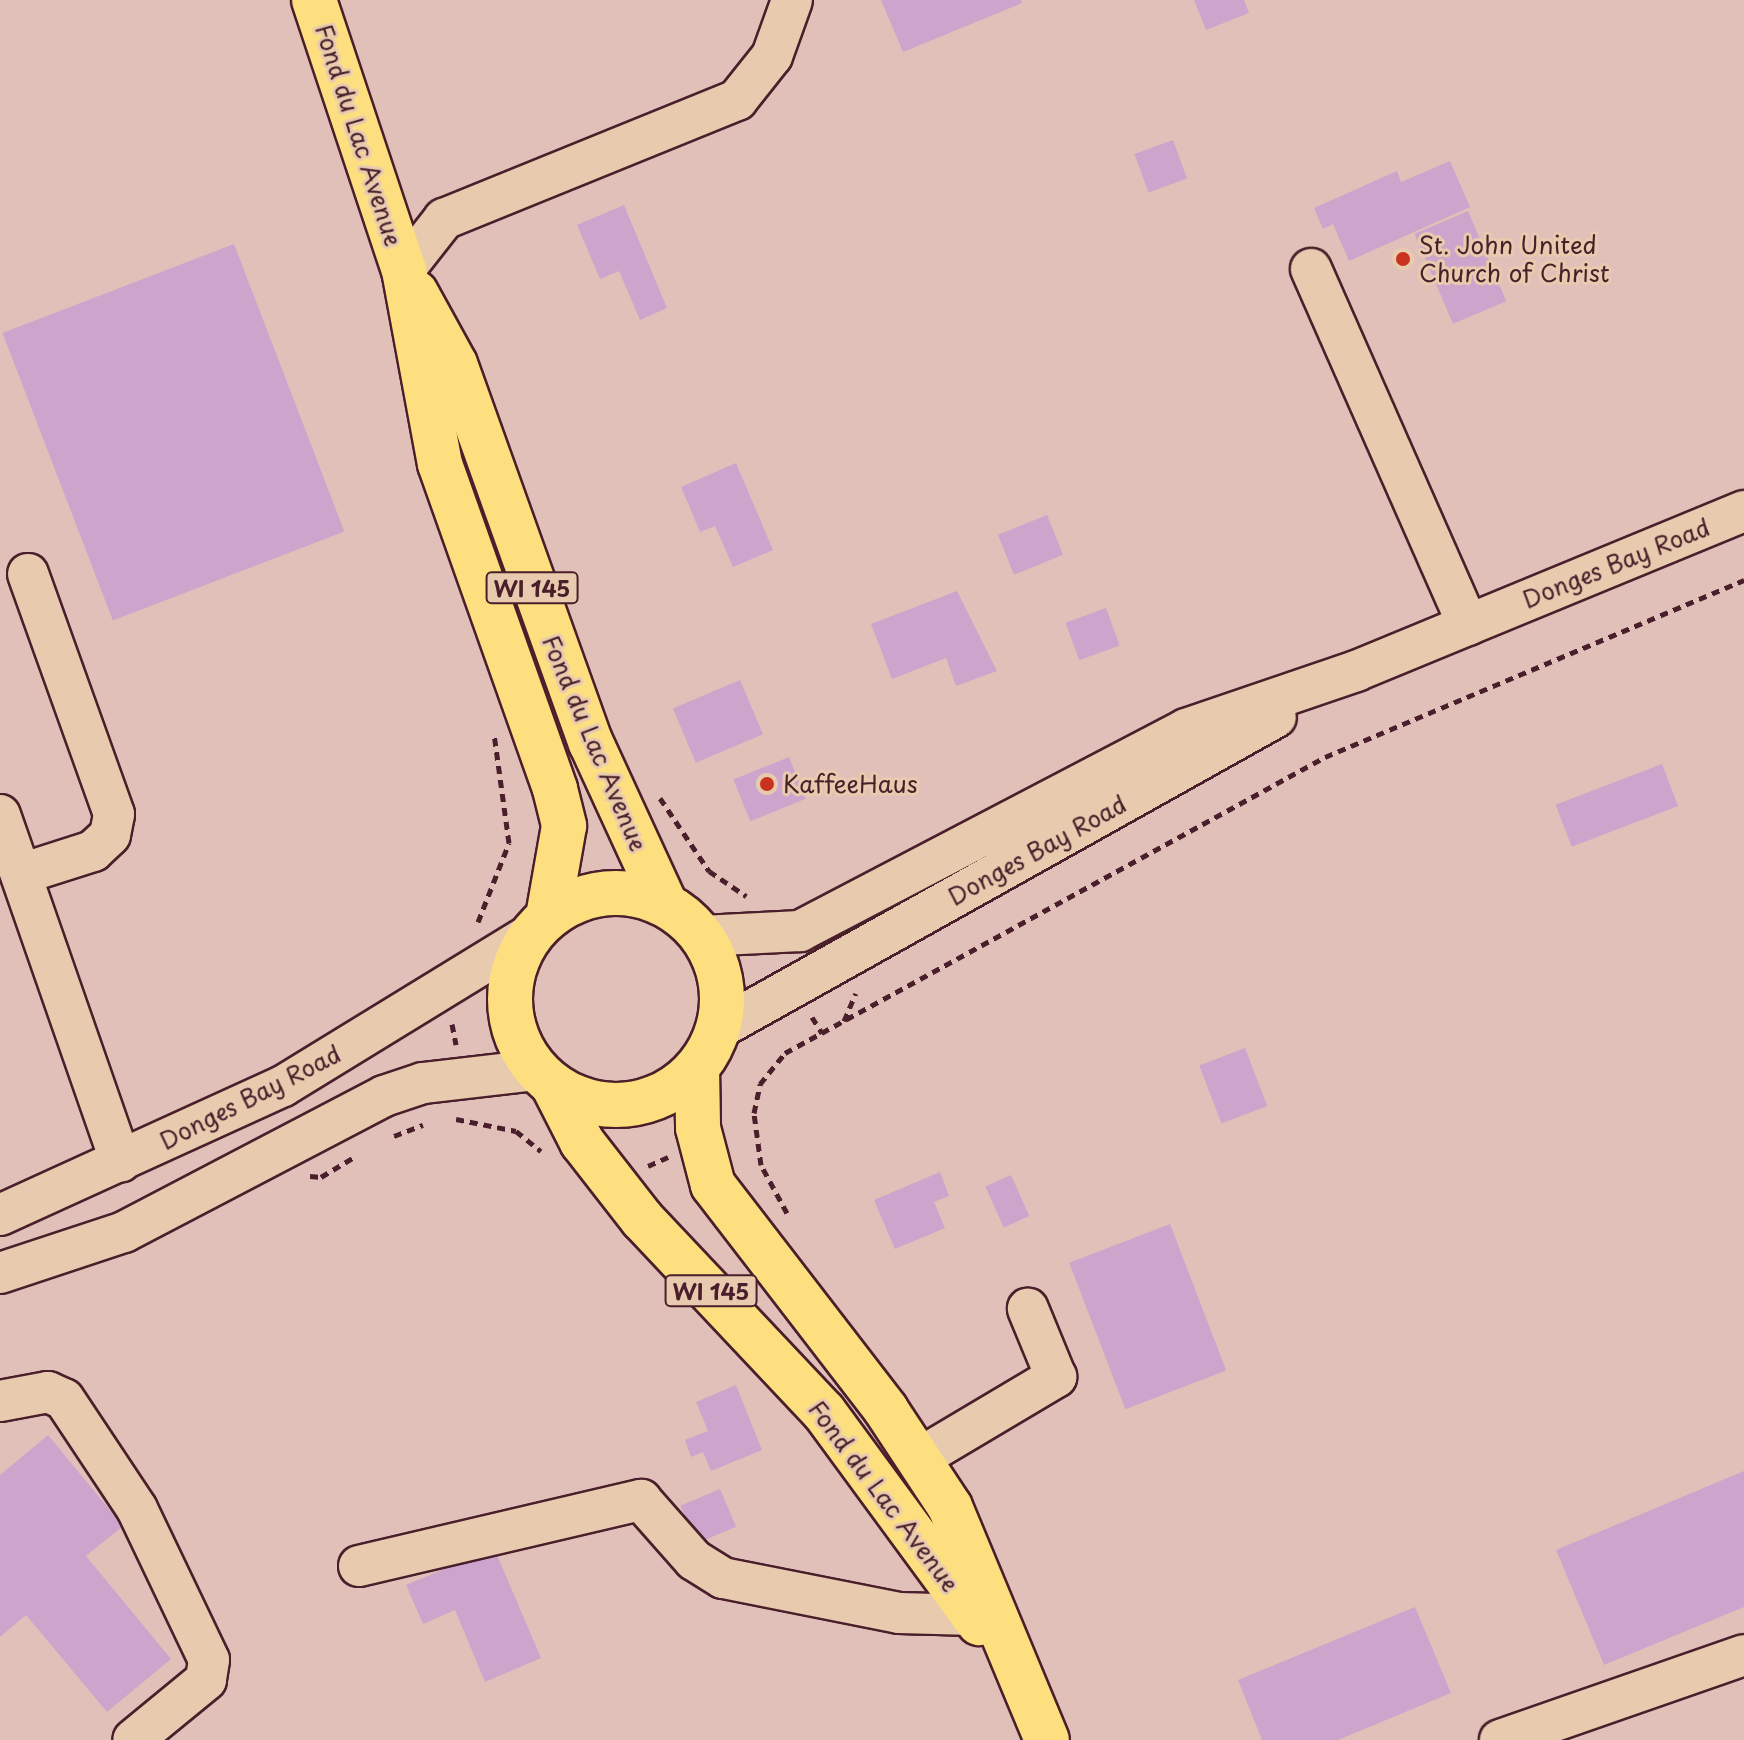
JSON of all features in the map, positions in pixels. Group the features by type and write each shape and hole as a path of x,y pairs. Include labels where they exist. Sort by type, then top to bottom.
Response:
{"main road":[{"name":"Fond du Lac Avenue","path":"314,0 404,270 440,464 564,826 540,926"},
{"name":"Fond du Lac Avenue","path":"404,270 455,364 591,743 665,904"},
{"path":"540,926 593,895 617,892 665,904"},
{"name":"WI 145","path":"665,904 702,936 721,982 718,1029 697,1068"},
{"name":"WI 145","path":"540,926 511,979 509,1004 513,1027 545,1078"},
{"name":"Fond du Lac Avenue","path":"697,1068 698,1128 713,1185 918,1459 950,1507 1047,1740"},
{"path":"545,1078 618,1106 662,1095 697,1068"},
{"name":"Fond du Lac Avenue","path":"545,1078 610,1178 824,1412 1025,1691"}],"street":[{"path":"404,270 444,219 737,100 772,56 792,0"},
{"path":"1311,269 1468,625"},
{"name":"Donges Bay Road","path":"702,936 800,931 1186,729 1356,671 1744,511"},
{"path":"21,874 93,851 110,835 114,814 28,574"},
{"name":"Donges Bay Road","path":"718,1029 1356,671"},
{"path":"0,815 121,1162"},
{"name":"Donges Bay Road","path":"0,1215 283,1086 540,926"},
{"path":"0,1273 124,1232 384,1096 423,1083 545,1078"},
{"path":"918,1459 1056,1377 1028,1309"},
{"path":"0,1401 48,1392 64,1399 137,1509 209,1660 206,1680 133,1740"},
{"path":"359,1566 641,1500 694,1560 723,1578 899,1613 973,1615"},
{"path":"1500,1740 1744,1655"}],"path":[{"path":"787,1212 761,1165 754,1113 760,1084 785,1053 1325,757 1744,580"},
{"path":"464,934 499,881 509,843 510,808 490,744"},
{"path":"673,808 709,871 758,898"},
{"path":"444,1120 516,1131 551,1159"},
{"path":"384,1140 433,1121"},
{"path":"321,1177 362,1152"}],"building":[{"path":"881,0 1021,0 1022,3 903,52"},
{"path":"1194,0 1244,0 1249,13 1206,30"},
{"path":"1173,140 1187,179 1148,193 1134,154"},
{"path":"1450,161 1470,207 1349,261 1333,224 1323,229 1314,208 1397,171 1401,182"},
{"path":"624,205 667,308 640,320 619,271 600,279 577,225"},
{"path":"1468,211 1506,301 1453,324 1415,234"},
{"path":"234,244 344,532 113,620 2,333"},
{"path":"736,463 773,550 733,567 715,526 700,532 681,487"},
{"path":"1047,515 1063,555 1014,575 998,535"},
{"path":"957,591 997,671 956,686 946,658 892,679 871,624"},
{"path":"1106,608 1120,646 1079,660 1066,623"},
{"path":"740,680 763,734 696,763 673,709"},
{"path":"789,757 806,799 750,821 733,779"},
{"path":"1662,764 1678,806 1572,847 1556,805"},
{"path":"1245,1048 1267,1106 1221,1123 1199,1066"},
{"path":"940,1172 949,1196 934,1202 945,1228 895,1249 874,1200"},
{"path":"1011,1175 1029,1216 1004,1227 985,1186"},
{"path":"1170,1224 1226,1371 1125,1409 1069,1263"},
{"path":"736,1385 762,1450 711,1471 703,1452 691,1457 685,1440 708,1431 696,1402"},
{"path":"48,1435 123,1526 86,1556 171,1659 107,1712 26,1615 0,1637 0,1475"},
{"path":"1744,1471 1744,1607 1604,1665 1556,1550"},
{"path":"720,1489 736,1527 696,1544 680,1506"},
{"path":"494,1548 541,1658 485,1682 455,1610 423,1624 406,1585"},
{"path":"1415,1607 1451,1693 1338,1740 1262,1740 1238,1680"}],"place":[{"name":"St. John United Church of Christ","path":"1403,259"},
{"name":"KaffeeHaus","path":"767,784"}]}
